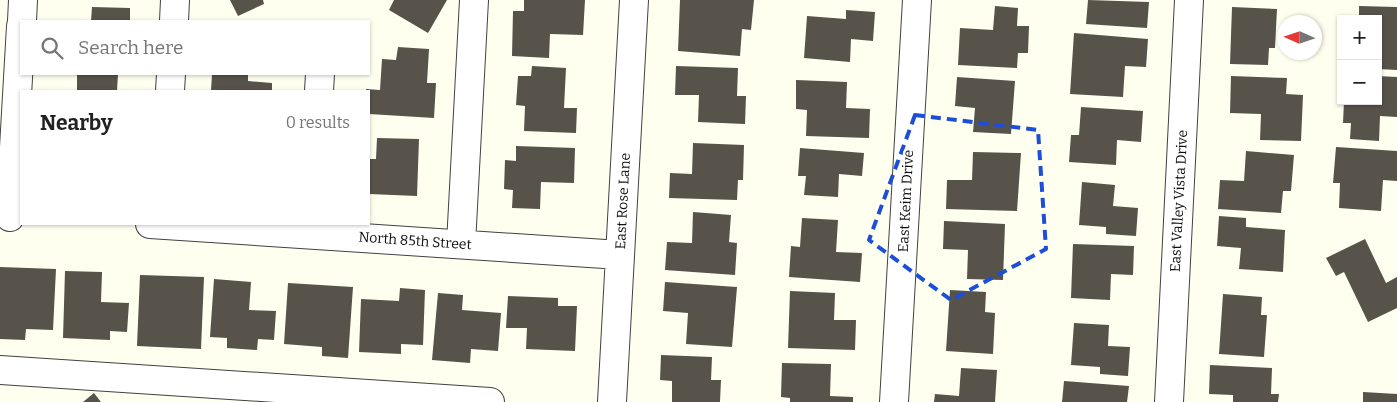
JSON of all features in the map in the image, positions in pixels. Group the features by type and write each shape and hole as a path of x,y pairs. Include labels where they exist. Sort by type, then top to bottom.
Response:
{"street":[{"path":"22,20 23,0"},
{"path":"174,20 175,0"},
{"path":"461,244 474,0"},
{"name":"East Rose Lane","path":"612,402 634,0"},
{"name":"East Keim Drive","path":"894,402 917,0"},
{"name":"East Valley Vista Drive","path":"1168,402 1190,0"},
{"path":"10,217 20,43"},
{"path":"170,90 171,75"},
{"path":"320,75 320,90"},
{"name":"North 85th Street","path":"192,225 313,229 461,244 620,255"},
{"path":"0,370 490,402"}],"highlighted area":[{"path":"915,115 1038,130 1046,249 951,300 869,240"}],"building":[{"path":"230,0 263,0 264,4 238,16"},
{"path":"394,0 447,0 428,33 389,10"},
{"path":"524,0 585,0 583,35 550,34 549,58 512,56 513,11 524,11"},
{"path":"680,0 754,0 751,30 742,29 740,56 678,51"},
{"path":"1088,0 1149,2 1147,28 1086,24"},
{"path":"995,6 1018,8 1017,26 1029,26 1028,53 1018,53 1017,68 958,65 960,28 993,30"},
{"path":"1359,6 1397,7 1397,70 1382,69 1382,15 1359,15"},
{"path":"92,7 130,8 130,20 91,20"},
{"path":"1232,7 1277,9 1275,48 1269,48 1268,65 1230,64"},
{"path":"846,10 875,12 873,41 851,39 850,62 804,58 807,16 846,19"},
{"path":"1074,33 1148,39 1146,67 1125,66 1123,97 1070,94"},
{"path":"398,47 429,49 427,83 436,83 434,118 370,114 370,90 366,89 380,90 382,59 396,60"},
{"path":"532,66 566,68 564,108 577,108 576,133 524,131 525,106 516,105 518,76 531,76"},
{"path":"676,66 738,68 737,96 746,96 745,124 698,122 699,95 675,95"},
{"path":"77,75 118,75 117,90 77,90"},
{"path":"212,75 248,75 248,81 272,83 272,90 211,90"},
{"path":"1231,76 1287,78 1286,94 1303,95 1301,141 1260,140 1261,114 1230,113"},
{"path":"1382,76 1397,77 1397,117 1380,116 1379,141 1350,139 1351,123 1343,123 1344,105 1382,105"},
{"path":"957,77 1015,81 1011,134 973,132 975,108 955,106"},
{"path":"796,80 847,82 846,108 870,109 869,138 806,136 807,110 796,109"},
{"path":"1081,107 1143,111 1141,142 1117,140 1116,165 1069,162 1071,135 1079,135"},
{"path":"377,138 419,139 417,196 370,194 370,159 376,159"},
{"path":"693,143 744,145 743,180 738,180 737,200 669,198 670,173 692,174"},
{"path":"516,146 575,148 574,183 541,182 540,209 512,208 513,190 504,189 505,160 516,161"},
{"path":"1336,147 1397,151 1397,181 1383,180 1381,211 1339,208 1340,183 1333,183"},
{"path":"800,148 864,153 862,176 839,174 838,197 804,195 806,176 798,176"},
{"path":"1246,151 1294,155 1291,191 1283,191 1281,213 1218,209 1220,180 1244,181"},
{"path":"973,152 1021,153 1017,211 946,209 947,180 972,180"},
{"path":"1082,182 1115,185 1113,206 1138,208 1136,236 1106,234 1106,227 1079,225"},
{"path":"693,212 731,215 729,242 737,243 735,275 665,270 667,242 692,243"},
{"path":"1219,216 1246,218 1246,227 1285,230 1283,272 1239,269 1241,248 1217,246"},
{"path":"802,218 838,220 836,252 862,253 860,282 789,277 791,246 800,247"},
{"path":"944,221 1005,224 1003,280 967,279 968,250 943,249"},
{"path":"1365,239 1386,283 1397,277 1397,308 1368,322 1344,272 1336,276 1326,258"},
{"path":"1073,244 1134,246 1133,275 1111,274 1110,300 1071,298"},
{"path":"0,267 56,269 53,330 26,329 25,340 0,339"},
{"path":"65,271 102,272 101,302 129,303 127,332 110,331 110,340 63,338"},
{"path":"140,275 204,277 201,349 137,346"},
{"path":"214,279 251,282 249,310 276,311 274,340 258,339 257,350 227,348 227,338 210,337"},
{"path":"665,282 737,287 732,347 686,344 688,313 663,311"},
{"path":"288,283 353,287 348,358 322,356 322,347 284,344"},
{"path":"400,288 425,290 423,345 401,344 401,354 359,352 361,299 399,301"},
{"path":"950,290 986,292 985,312 995,313 993,354 946,351"},
{"path":"790,291 835,293 834,320 856,320 855,350 788,348"},
{"path":"438,293 463,295 462,310 501,313 498,351 471,349 470,363 432,360"},
{"path":"1223,294 1262,297 1261,315 1267,315 1264,357 1219,354"},
{"path":"508,296 558,298 558,306 577,306 575,351 526,349 527,328 506,328"},
{"path":"1074,323 1109,325 1108,346 1130,347 1128,376 1100,374 1100,367 1071,365"},
{"path":"661,355 712,357 711,380 721,380 720,402 672,402 672,381 660,380"},
{"path":"782,363 831,364 830,396 853,397 853,402 790,402 790,398 781,397"},
{"path":"1210,365 1272,368 1271,394 1279,394 1278,402 1233,402 1233,395 1209,394"},
{"path":"961,368 997,370 995,402 934,402 935,394 959,396"},
{"path":"1064,381 1129,386 1127,402 1062,402"},
{"path":"1363,392 1397,394 1397,402 1363,402"},
{"path":"94,393 101,402 83,402"}]}
